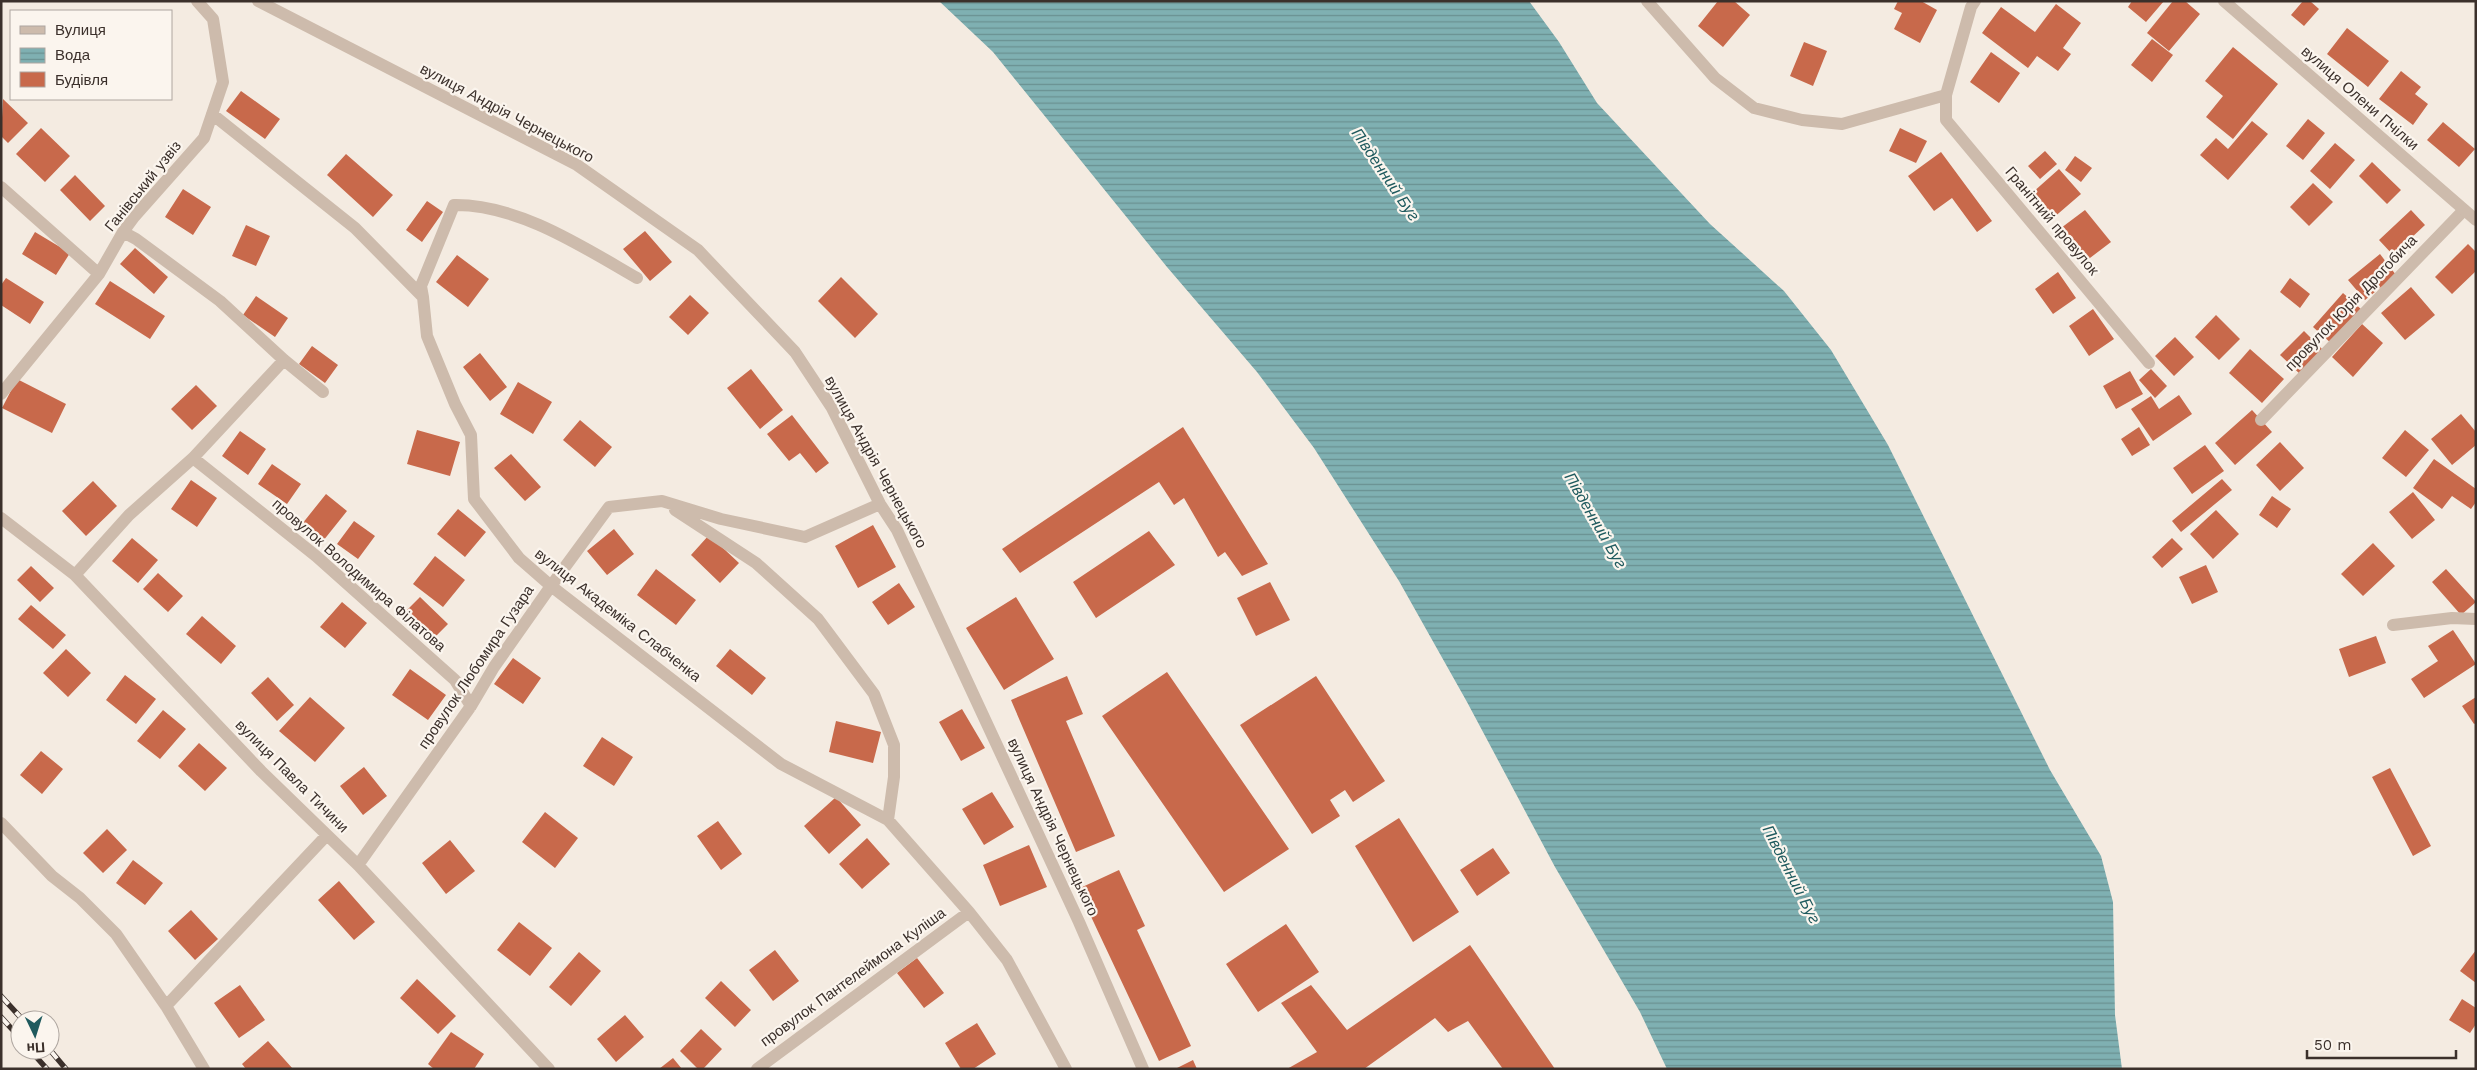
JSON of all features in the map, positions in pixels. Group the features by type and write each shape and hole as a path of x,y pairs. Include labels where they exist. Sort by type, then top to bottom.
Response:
{"street":[{"name":"Ганівський узвіз","path":"1,394 99,274 122,232 204,138 223,82 212,20 197,1"},
{"name":"вулиця Андрія Чернецького","path":"258,1 577,165 698,250 795,352 832,408 880,504 897,530 1079,922 1143,1069"},
{"path":"1647,1 1714,78 1754,108 1802,120 1842,124 1946,94"},
{"name":"Гранітний провулок","path":"1975,1 1971,7 1946,94 1946,120 2149,363"},
{"name":"вулиця Олени Пчілки","path":"2224,1 2476,220"},
{"path":"212,114 355,228 423,297"},
{"path":"1,187 99,274"},
{"name":"вулиця Академіка Слабченка","path":"637,278 551,228 474,205 454,205 421,286 427,336 455,404 471,435 474,499 520,558 551,586 781,764 888,820 969,912 1006,960 1066,1069"},
{"name":"провулок Юрія Дрогобича","path":"2261,420 2464,210"},
{"path":"122,232 136,239 220,301 284,360 323,392"},
{"path":"75,575 129,515 193,458 284,360"},
{"name":"провулок Володимира Філатова","path":"193,458 316,556 455,680 471,706"},
{"path":"662,501 721,519 805,537 880,504"},
{"path":"662,501 756,563 818,619 874,694 894,745 894,777 888,820"},
{"name":"провулок Любомира Гузара","path":"358,865 471,706 494,667 609,508 662,501"},
{"name":"вулиця Павла Тичини","path":"1,518 75,575 261,771 358,865 549,1069"},
{"path":"2394,625 2452,618 2476,619"},
{"path":"1,823 52,876 80,898 116,934 166,1006 204,1069"},
{"path":"166,1006 327,835"},
{"name":"провулок Пантелеймона Куліша","path":"756,1069 969,912"}],"water":[{"name":"Південний Буг","path":"939,1 1529,1 1559,42 1597,103 1710,224 1784,291 1831,350 1888,445 2050,770 2101,856 2113,902 2115,1015 2122,1069 1667,1069 1640,1012 1555,867 1467,702 1399,581 1314,448 1257,372 1167,267 993,52"}],"building":[{"path":"1718,1 1734,1 1750,15 1723,47 1698,26"},
{"path":"1898,1 1921,1 1937,10 1920,43 1894,29 1902,13 1894,9"},
{"path":"2132,1 2164,1 2146,22 2128,7"},
{"path":"2173,1 2185,1 2200,14 2169,51 2147,33"},
{"path":"2303,1 2310,1 2319,9 2304,26 2291,15"},
{"path":"2056,4 2081,23 2063,48 2071,54 2058,71 2037,56 2028,68 1982,33 2001,7 2035,32"},
{"path":"2347,28 2389,61 2368,87 2327,54"},
{"path":"2152,39 2173,55 2152,82 2131,65"},
{"path":"1804,42 1827,51 1813,86 1790,76"},
{"path":"2233,47 2278,84 2233,139 2206,117 2223,96 2205,81"},
{"path":"1991,52 2020,73 1999,103 1970,82"},
{"path":"2401,71 2421,87 2415,94 2428,104 2413,125 2379,99"},
{"path":"241,91 280,119 265,139 226,111"},
{"path":"3,99 28,123 8,143 1,136"},
{"path":"2308,119 2325,133 2303,160 2286,146"},
{"path":"2252,121 2268,134 2228,180 2200,155 2216,138 2228,149"},
{"path":"2443,122 2475,149 2459,167 2427,140"},
{"path":"41,128 70,156 45,182 16,154"},
{"path":"1900,128 1927,141 1916,163 1889,151"},
{"path":"2335,143 2355,160 2330,189 2310,171"},
{"path":"2045,151 2057,164 2040,179 2028,166"},
{"path":"1941,152 1992,221 1977,232 1952,198 1934,211 1908,176"},
{"path":"346,154 393,195 373,217 327,175"},
{"path":"2075,156 2092,168 2081,182 2065,170"},
{"path":"2372,162 2401,190 2387,204 2359,176"},
{"path":"2059,169 2081,194 2052,219 2031,194"},
{"path":"75,175 105,206 90,221 60,190"},
{"path":"2313,183 2333,202 2309,226 2290,207"},
{"path":"183,189 211,207 193,235 165,217"},
{"path":"427,201 443,212 422,242 406,230"},
{"path":"2085,210 2111,242 2086,261 2061,228"},
{"path":"2411,210 2425,225 2393,255 2379,240"},
{"path":"246,225 270,236 256,266 232,256"},
{"path":"645,231 672,262 650,281 623,249"},
{"path":"35,232 70,253 56,275 22,254"},
{"path":"2468,244 2476,252 2476,271 2452,294 2435,277"},
{"path":"135,248 168,277 154,294 120,264"},
{"path":"2380,254 2396,275 2365,300 2348,280"},
{"path":"457,255 489,279 468,307 436,282"},
{"path":"2058,272 2076,298 2053,314 2035,289"},
{"path":"841,277 878,314 855,338 818,301"},
{"path":"6,278 44,302 30,324 1,305 1,285"},
{"path":"2290,278 2310,294 2300,308 2280,292"},
{"path":"110,281 165,316 150,339 95,304"},
{"path":"2411,287 2435,315 2405,340 2381,313"},
{"path":"2343,293 2362,310 2332,344 2313,327"},
{"path":"690,295 709,313 688,335 669,317"},
{"path":"256,296 288,318 275,337 243,315"},
{"path":"2093,309 2114,339 2089,356 2069,326"},
{"path":"2216,315 2240,339 2219,360 2195,337"},
{"path":"2362,324 2383,343 2353,377 2332,357"},
{"path":"2304,331 2324,351 2301,375 2280,355"},
{"path":"2175,337 2194,357 2174,376 2155,356"},
{"path":"312,346 338,365 325,383 299,364"},
{"path":"2250,349 2284,379 2262,403 2229,373"},
{"path":"480,353 507,387 490,401 463,367"},
{"path":"751,369 783,410 760,429 727,388"},
{"path":"2151,369 2167,386 2155,398 2139,380"},
{"path":"2130,371 2143,394 2116,409 2103,386"},
{"path":"17,379 66,404 52,433 2,408"},
{"path":"518,382 552,402 533,434 500,414"},
{"path":"196,385 217,406 192,430 171,409"},
{"path":"2179,395 2192,414 2153,441 2131,409 2151,396 2159,409"},
{"path":"2252,410 2272,432 2235,465 2215,443"},
{"path":"2461,414 2476,432 2476,445 2452,465 2431,439"},
{"path":"792,415 829,463 816,473 800,453 789,461 767,434"},
{"path":"580,420 612,447 595,467 563,440"},
{"path":"1183,427 1268,564 1242,576 1225,552 1218,557 1184,498 1174,505 1159,482 1020,573 1002,549"},
{"path":"2139,427 2150,445 2132,456 2121,439"},
{"path":"417,430 460,442 450,476 407,464"},
{"path":"2405,430 2429,450 2406,477 2382,458"},
{"path":"240,431 266,449 248,475 222,456"},
{"path":"2280,442 2304,468 2280,491 2256,465"},
{"path":"2205,445 2224,471 2192,494 2173,468"},
{"path":"511,454 541,487 525,501 494,468"},
{"path":"2434,459 2476,489 2476,502 2471,509 2452,496 2442,509 2413,488"},
{"path":"272,464 301,484 287,504 258,484"},
{"path":"2222,479 2232,490 2181,532 2172,521"},
{"path":"191,480 217,498 197,527 171,509"},
{"path":"93,481 117,506 86,536 62,511"},
{"path":"2413,492 2435,520 2412,539 2389,512"},
{"path":"326,494 347,511 323,541 302,524"},
{"path":"2272,496 2291,509 2277,528 2259,515"},
{"path":"458,509 486,532 465,557 437,534"},
{"path":"2216,510 2239,534 2213,559 2190,534"},
{"path":"354,521 375,536 358,559 337,544"},
{"path":"873,525 896,567 858,588 835,546"},
{"path":"614,529 634,554 607,575 587,551"},
{"path":"1149,531 1175,565 1096,618 1073,582"},
{"path":"709,535 739,563 720,583 691,555"},
{"path":"132,538 158,560 138,583 112,561"},
{"path":"2172,538 2183,549 2162,568 2152,557"},
{"path":"2373,543 2395,566 2363,596 2341,574"},
{"path":"435,556 465,580 443,607 413,584"},
{"path":"2206,565 2218,592 2192,604 2179,577"},
{"path":"31,566 54,588 40,602 17,580"},
{"path":"656,569 696,600 676,625 637,595"},
{"path":"2446,569 2476,602 2461,615 2432,582"},
{"path":"158,573 183,596 168,612 143,589"},
{"path":"1270,582 1290,620 1256,636 1237,598"},
{"path":"899,583 915,607 888,625 872,602"},
{"path":"420,597 448,624 433,639 405,612"},
{"path":"1016,597 1054,659 1004,690 966,628"},
{"path":"342,602 367,623 345,648 320,627"},
{"path":"31,605 66,635 53,649 18,619"},
{"path":"202,616 236,646 221,664 186,634"},
{"path":"2453,630 2476,664 2424,698 2411,679 2438,661 2428,646"},
{"path":"2376,636 2386,663 2349,677 2339,649"},
{"path":"66,649 91,673 68,697 43,673"},
{"path":"730,649 766,678 752,695 716,666"},
{"path":"513,658 541,678 523,704 494,684"},
{"path":"410,669 446,695 428,720 392,695"},
{"path":"1167,672 1289,849 1224,892 1102,716"},
{"path":"125,675 156,699 136,724 106,700"},
{"path":"1067,676 1083,714 1066,721 1115,836 1076,852 1011,700"},
{"path":"1316,676 1385,781 1353,802 1345,790 1330,800 1340,816 1312,834 1240,725"},
{"path":"268,677 294,705 277,721 251,693"},
{"path":"310,697 345,728 315,762 279,731"},
{"path":"2476,697 2476,723 2474,724 2462,706"},
{"path":"962,709 985,748 961,761 939,722"},
{"path":"163,710 186,729 160,759 137,741"},
{"path":"836,721 881,732 873,763 829,752"},
{"path":"602,737 633,757 614,786 583,766"},
{"path":"199,743 227,768 205,791 178,766"},
{"path":"41,751 63,769 42,794 20,775"},
{"path":"364,767 387,796 363,815 340,786"},
{"path":"2390,768 2431,846 2413,856 2372,777"},
{"path":"992,792 1014,827 984,845 962,809"},
{"path":"836,797 861,825 829,854 804,826"},
{"path":"545,812 578,838 555,868 522,842"},
{"path":"1399,818 1459,912 1413,942 1355,846"},
{"path":"718,821 742,854 721,870 697,836"},
{"path":"107,829 127,850 103,873 83,853"},
{"path":"867,838 890,864 862,889 839,864"},
{"path":"450,840 475,871 446,894 422,863"},
{"path":"1029,845 1047,887 1000,906 983,865"},
{"path":"1493,848 1510,873 1477,896 1460,870"},
{"path":"133,860 163,883 145,905 116,883"},
{"path":"1119,870 1145,926 1137,930 1191,1046 1159,1061 1078,889"},
{"path":"339,881 375,922 354,940 318,900"},
{"path":"191,910 218,939 195,960 168,931"},
{"path":"519,922 552,948 530,976 497,950"},
{"path":"1286,924 1319,972 1258,1012 1226,964"},
{"path":"1470,945 1555,1069 1503,1069 1468,1021 1448,1032 1435,1018 1364,1069 1287,1069 1317,1052 1281,1003 1311,985 1347,1030"},
{"path":"775,950 799,981 773,1001 749,970"},
{"path":"2476,950 2476,983 2460,971"},
{"path":"579,952 601,971 571,1006 549,987"},
{"path":"917,958 944,993 924,1008 897,973"},
{"path":"417,979 456,1016 438,1034 400,998"},
{"path":"721,981 751,1010 735,1027 705,998"},
{"path":"240,985 265,1020 239,1038 214,1003"},
{"path":"2462,999 2476,1008 2476,1024 2470,1033 2449,1020"},
{"path":"625,1015 644,1037 616,1062 597,1039"},
{"path":"977,1023 996,1054 973,1069 961,1069 945,1043"},
{"path":"701,1029 722,1049 703,1069 698,1069 680,1051"},
{"path":"451,1032 484,1054 474,1069 434,1069 428,1064"},
{"path":"268,1041 293,1069 246,1069 242,1064"},
{"path":"673,1058 682,1069 659,1069"},
{"path":"1193,1060 1197,1069 1175,1069"}],"railway":[{"path":"1,996 14,1010"},
{"path":"1,1017 10,1027"},
{"path":"39,1060 47,1069"},
{"path":"58,1060 66,1069"}]}
